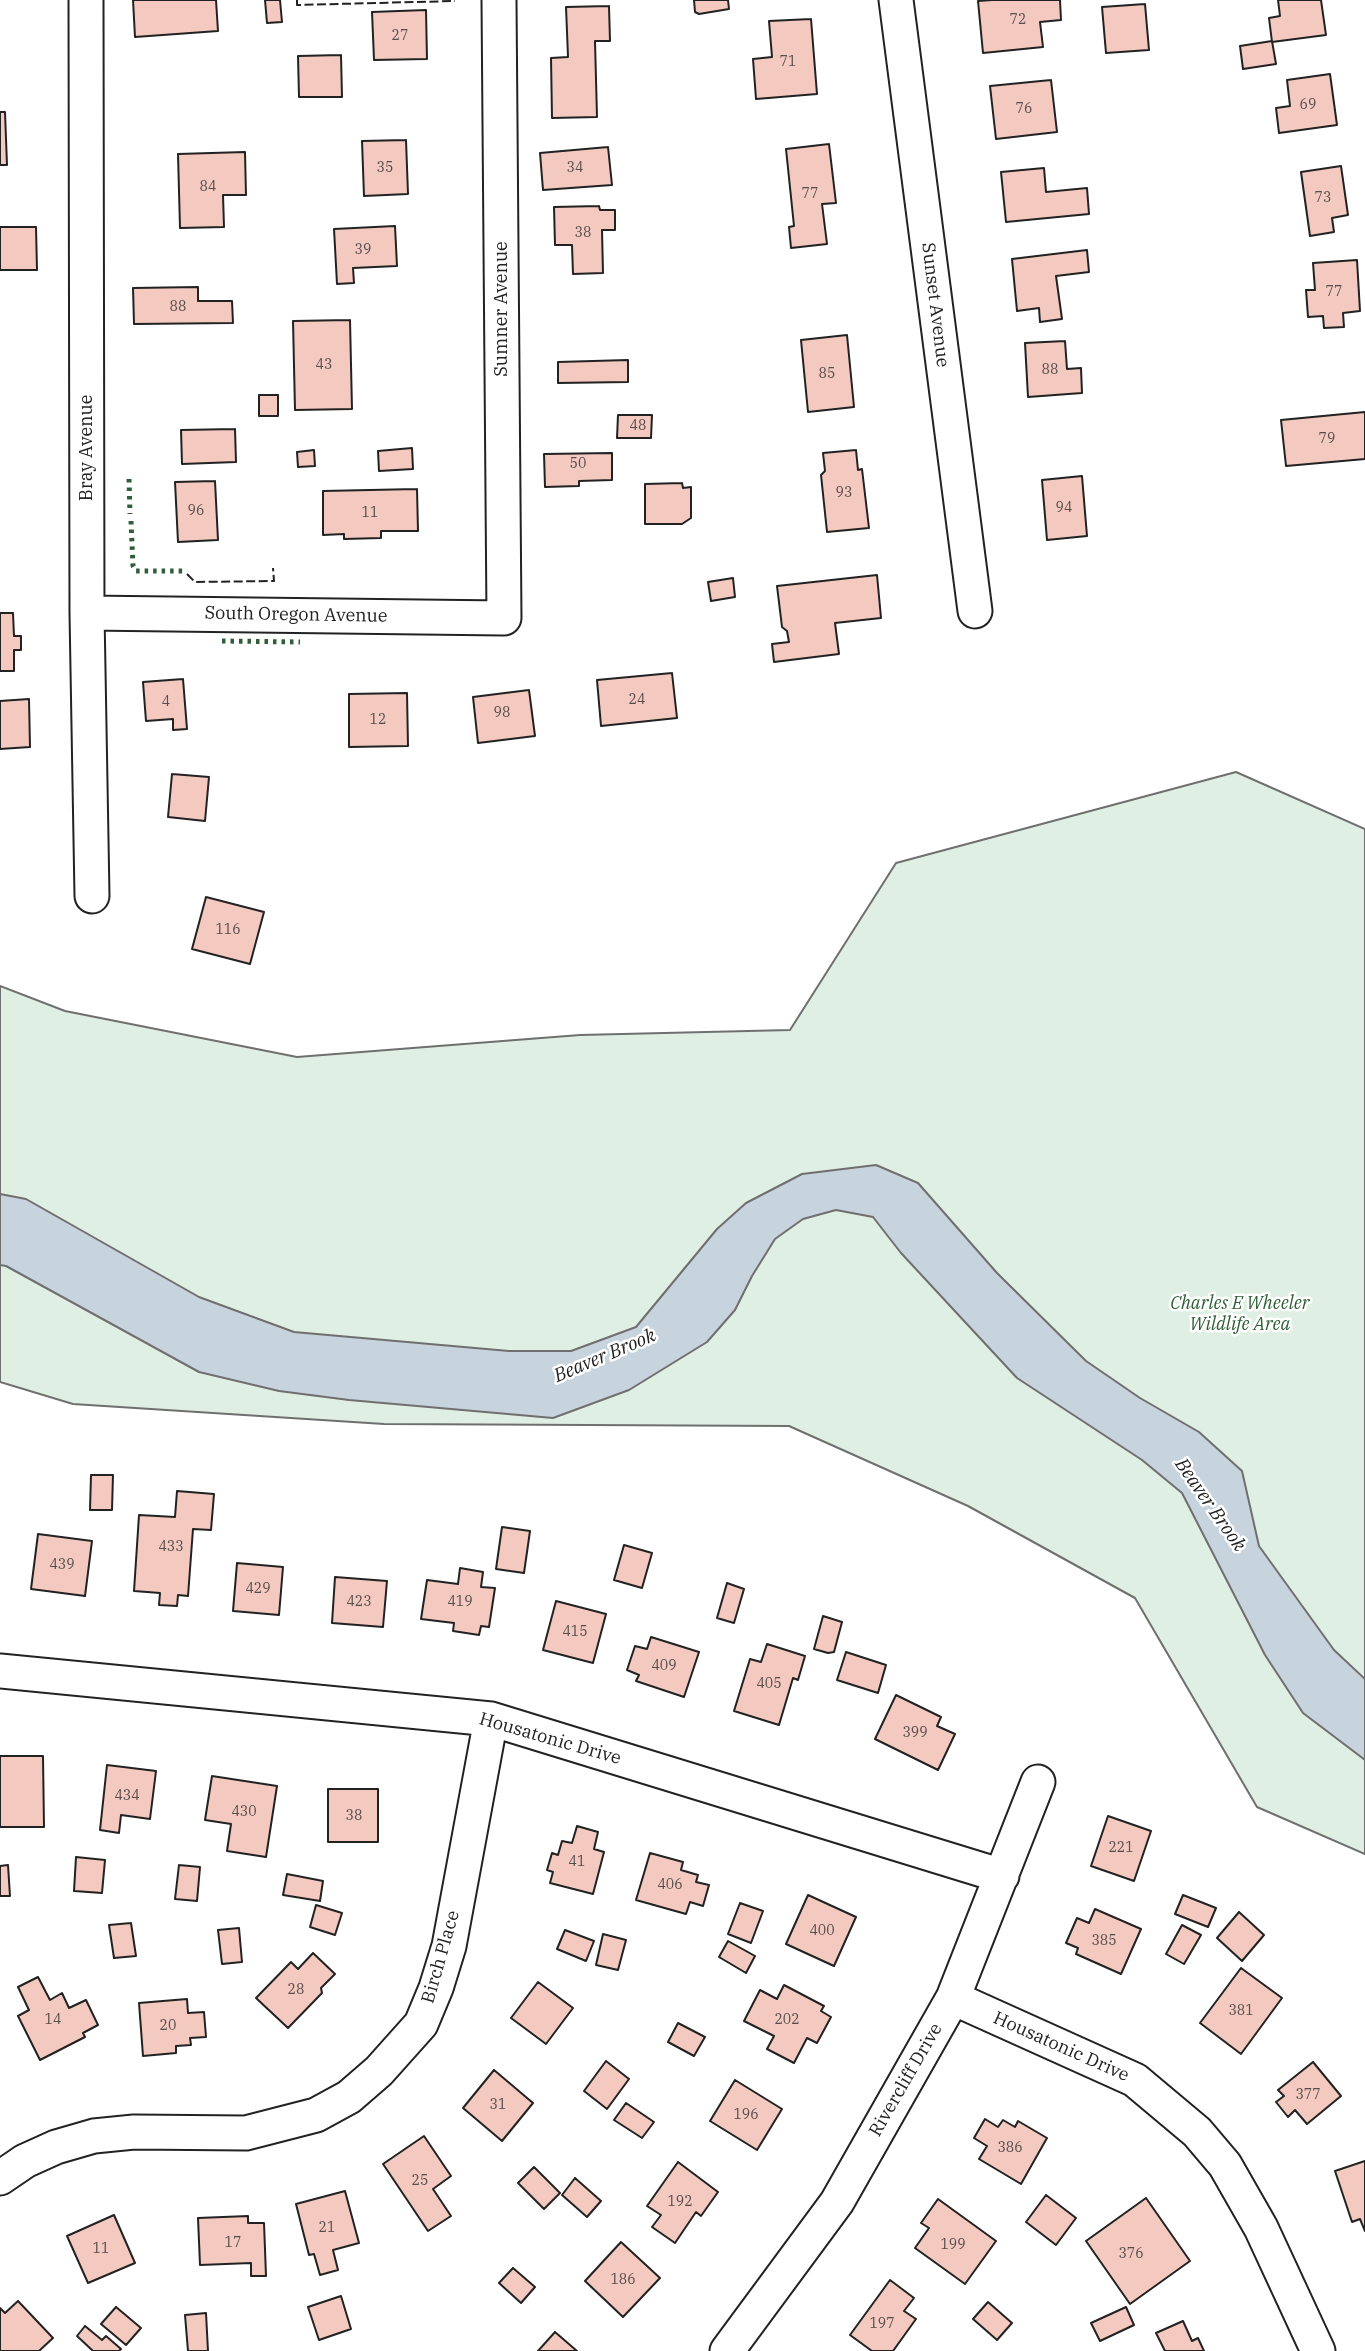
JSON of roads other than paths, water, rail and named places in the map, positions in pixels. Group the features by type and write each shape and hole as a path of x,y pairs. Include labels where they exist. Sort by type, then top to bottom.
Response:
{"street":[{"name":"Bray Avenue","path":"86,0 87,613 92,897"},
{"name":"Sumner Avenue","path":"499,0 504,618"},
{"name":"Sunset Avenue","path":"896,0 975,611"},
{"name":"South Oregon Avenue","path":"87,613 504,618"},
{"name":"Housatonic Drive","path":"0,1671 491,1719 1002,1876"},
{"name":"Birch Place","path":"0,2178 25,2161 56,2147 94,2137 134,2132 246,2133 316,2115 349,2097 379,2071 421,2024 436,1989 449,1946 491,1719"},
{"name":"Rivercliff Drive","path":"727,2351 836,2202 953,1998 1038,1782"},
{"name":"Housatonic Drive","path":"953,1998 1135,2080 1197,2132 1225,2165 1261,2228 1318,2351"}],"water":[{"name":"Beaver Brook","path":"876,1165 918,1183 997,1273 1086,1361 1140,1398 1199,1432 1242,1471 1259,1546 1334,1650 1365,1679 1365,1760 1303,1713 1265,1655 1182,1493 1142,1460 1017,1378 901,1253 873,1217 836,1210 803,1219 775,1239 735,1310 707,1342 629,1390 553,1418 279,1391 199,1372 0,1265 0,1194 26,1199 199,1297 294,1332 509,1351 571,1351 636,1327 717,1229 746,1203 802,1174"}],"park label":[{"name":"Charles E Wheeler Wildlife Area","path":"1240,1314"}]}
